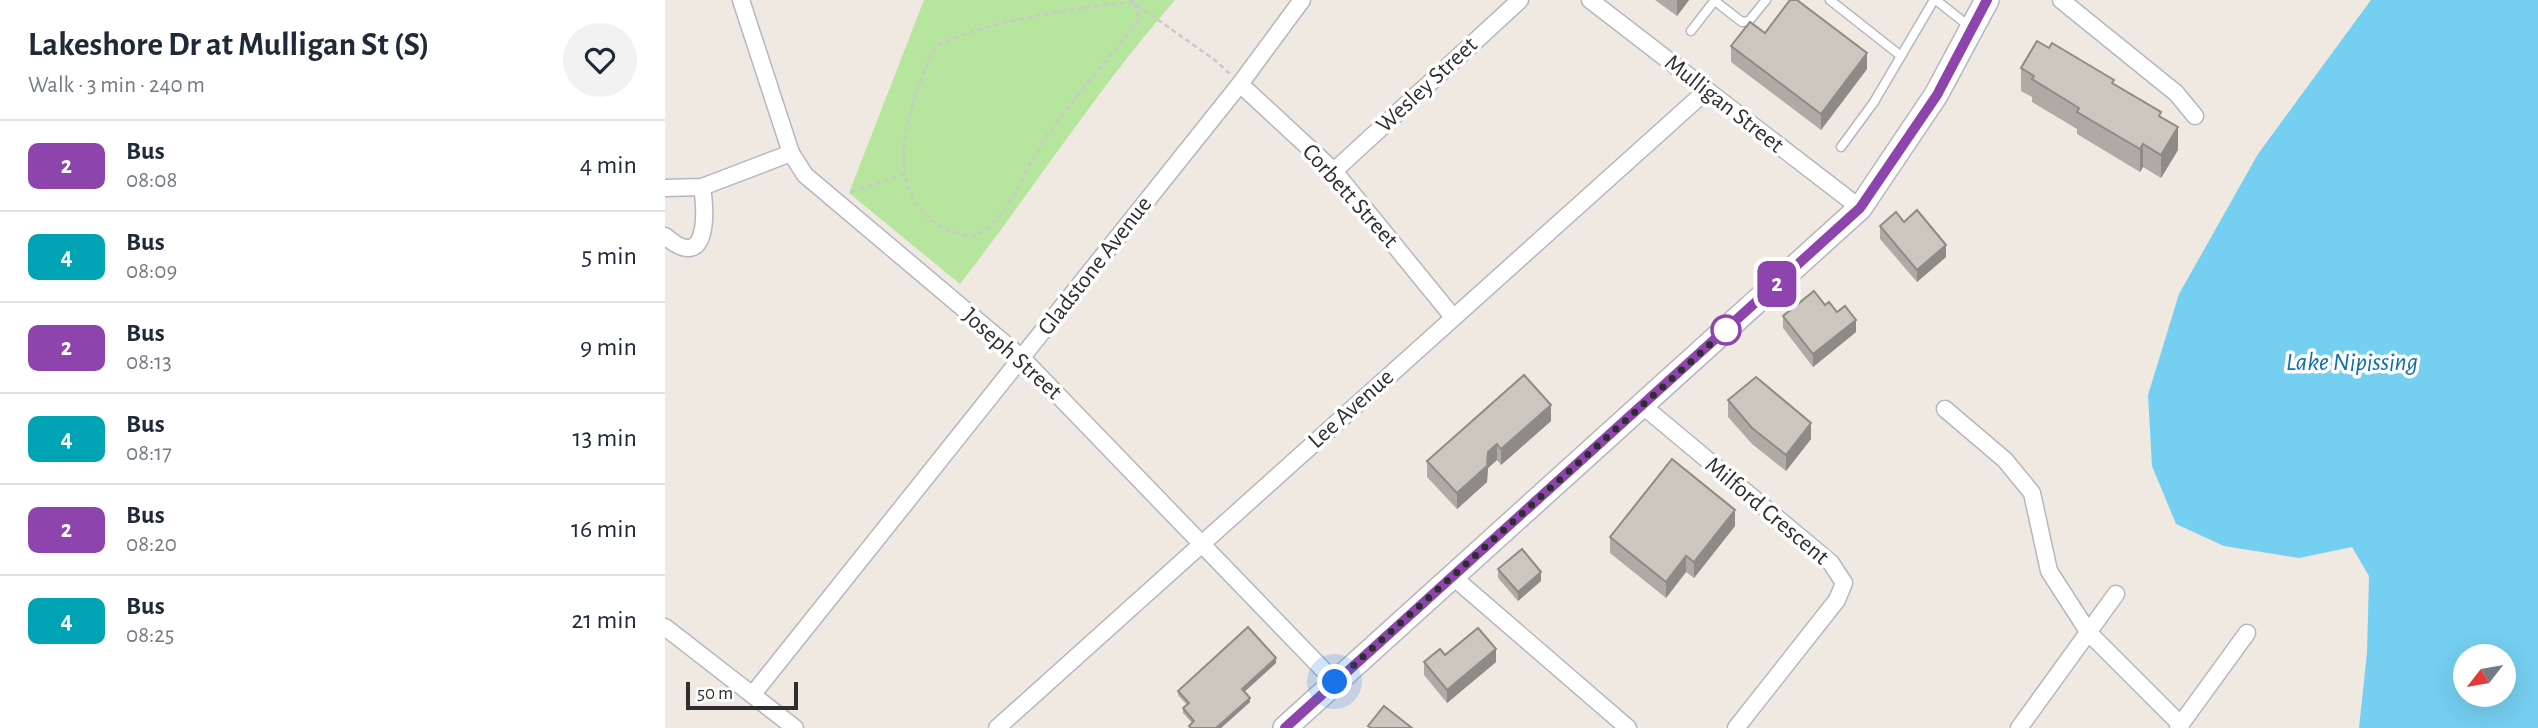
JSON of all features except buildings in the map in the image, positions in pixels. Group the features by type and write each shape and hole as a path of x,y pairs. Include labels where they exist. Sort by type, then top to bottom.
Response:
{"main road":[{"path":"1285,728 1860,208 1937,95 1987,0"}],"street":[{"name":"Joseph Street","path":"741,0 791,153 805,175 1022,358 1335,682"},
{"name":"Gladstone Avenue","path":"753,694 1240,83 1302,0"},
{"name":"Wesley Street","path":"1334,171 1520,0"},
{"name":"Mulligan Street","path":"1590,0 1860,208"},
{"path":"2061,0 2176,93 2195,116"},
{"name":"Corbett Street","path":"1240,83 1334,171 1453,317"},
{"name":"Lee Avenue","path":"997,728 1706,91"},
{"path":"665,188 702,187 791,153"},
{"path":"665,236 683,249 692,248 699,243 704,221 702,187"},
{"name":"Milford Crescent","path":"1643,406 1831,563 1844,583 1837,600 1736,728"},
{"path":"1945,409 2005,460 2032,493 2049,571 2089,633 2180,727 2247,634"},
{"path":"1452,576 1628,728"},
{"path":"2019,728 2116,594"},
{"path":"665,627 795,728"}],"lane":[{"path":"1691,31 1715,0 1742,22 1749,22 1766,0"},
{"path":"1830,0 1901,56"},
{"path":"1841,147 1874,102 1935,0 1972,29"}],"path":[{"path":"1132,1 1139,20 1045,138 1009,207 988,230 973,237 942,227 916,203 905,184 903,157 913,96 935,47 965,33 1098,5 1132,1 1216,61 1240,83"},
{"path":"831,199 904,174"}],"green space":[{"path":"924,0 1175,0 1092,104 960,284 849,193"}],"water":[{"name":"Lake Nipissing","path":"2371,0 2538,0 2538,728 2359,728 2367,653 2369,576 2352,547 2299,558 2224,546 2176,524 2152,466 2148,395 2179,294 2258,154"}],"bus line":[{"name":"2","path":"1285,728 1860,208 1937,95 1987,0"}],"route":[{"path":"1335,682 1726,330"}]}
